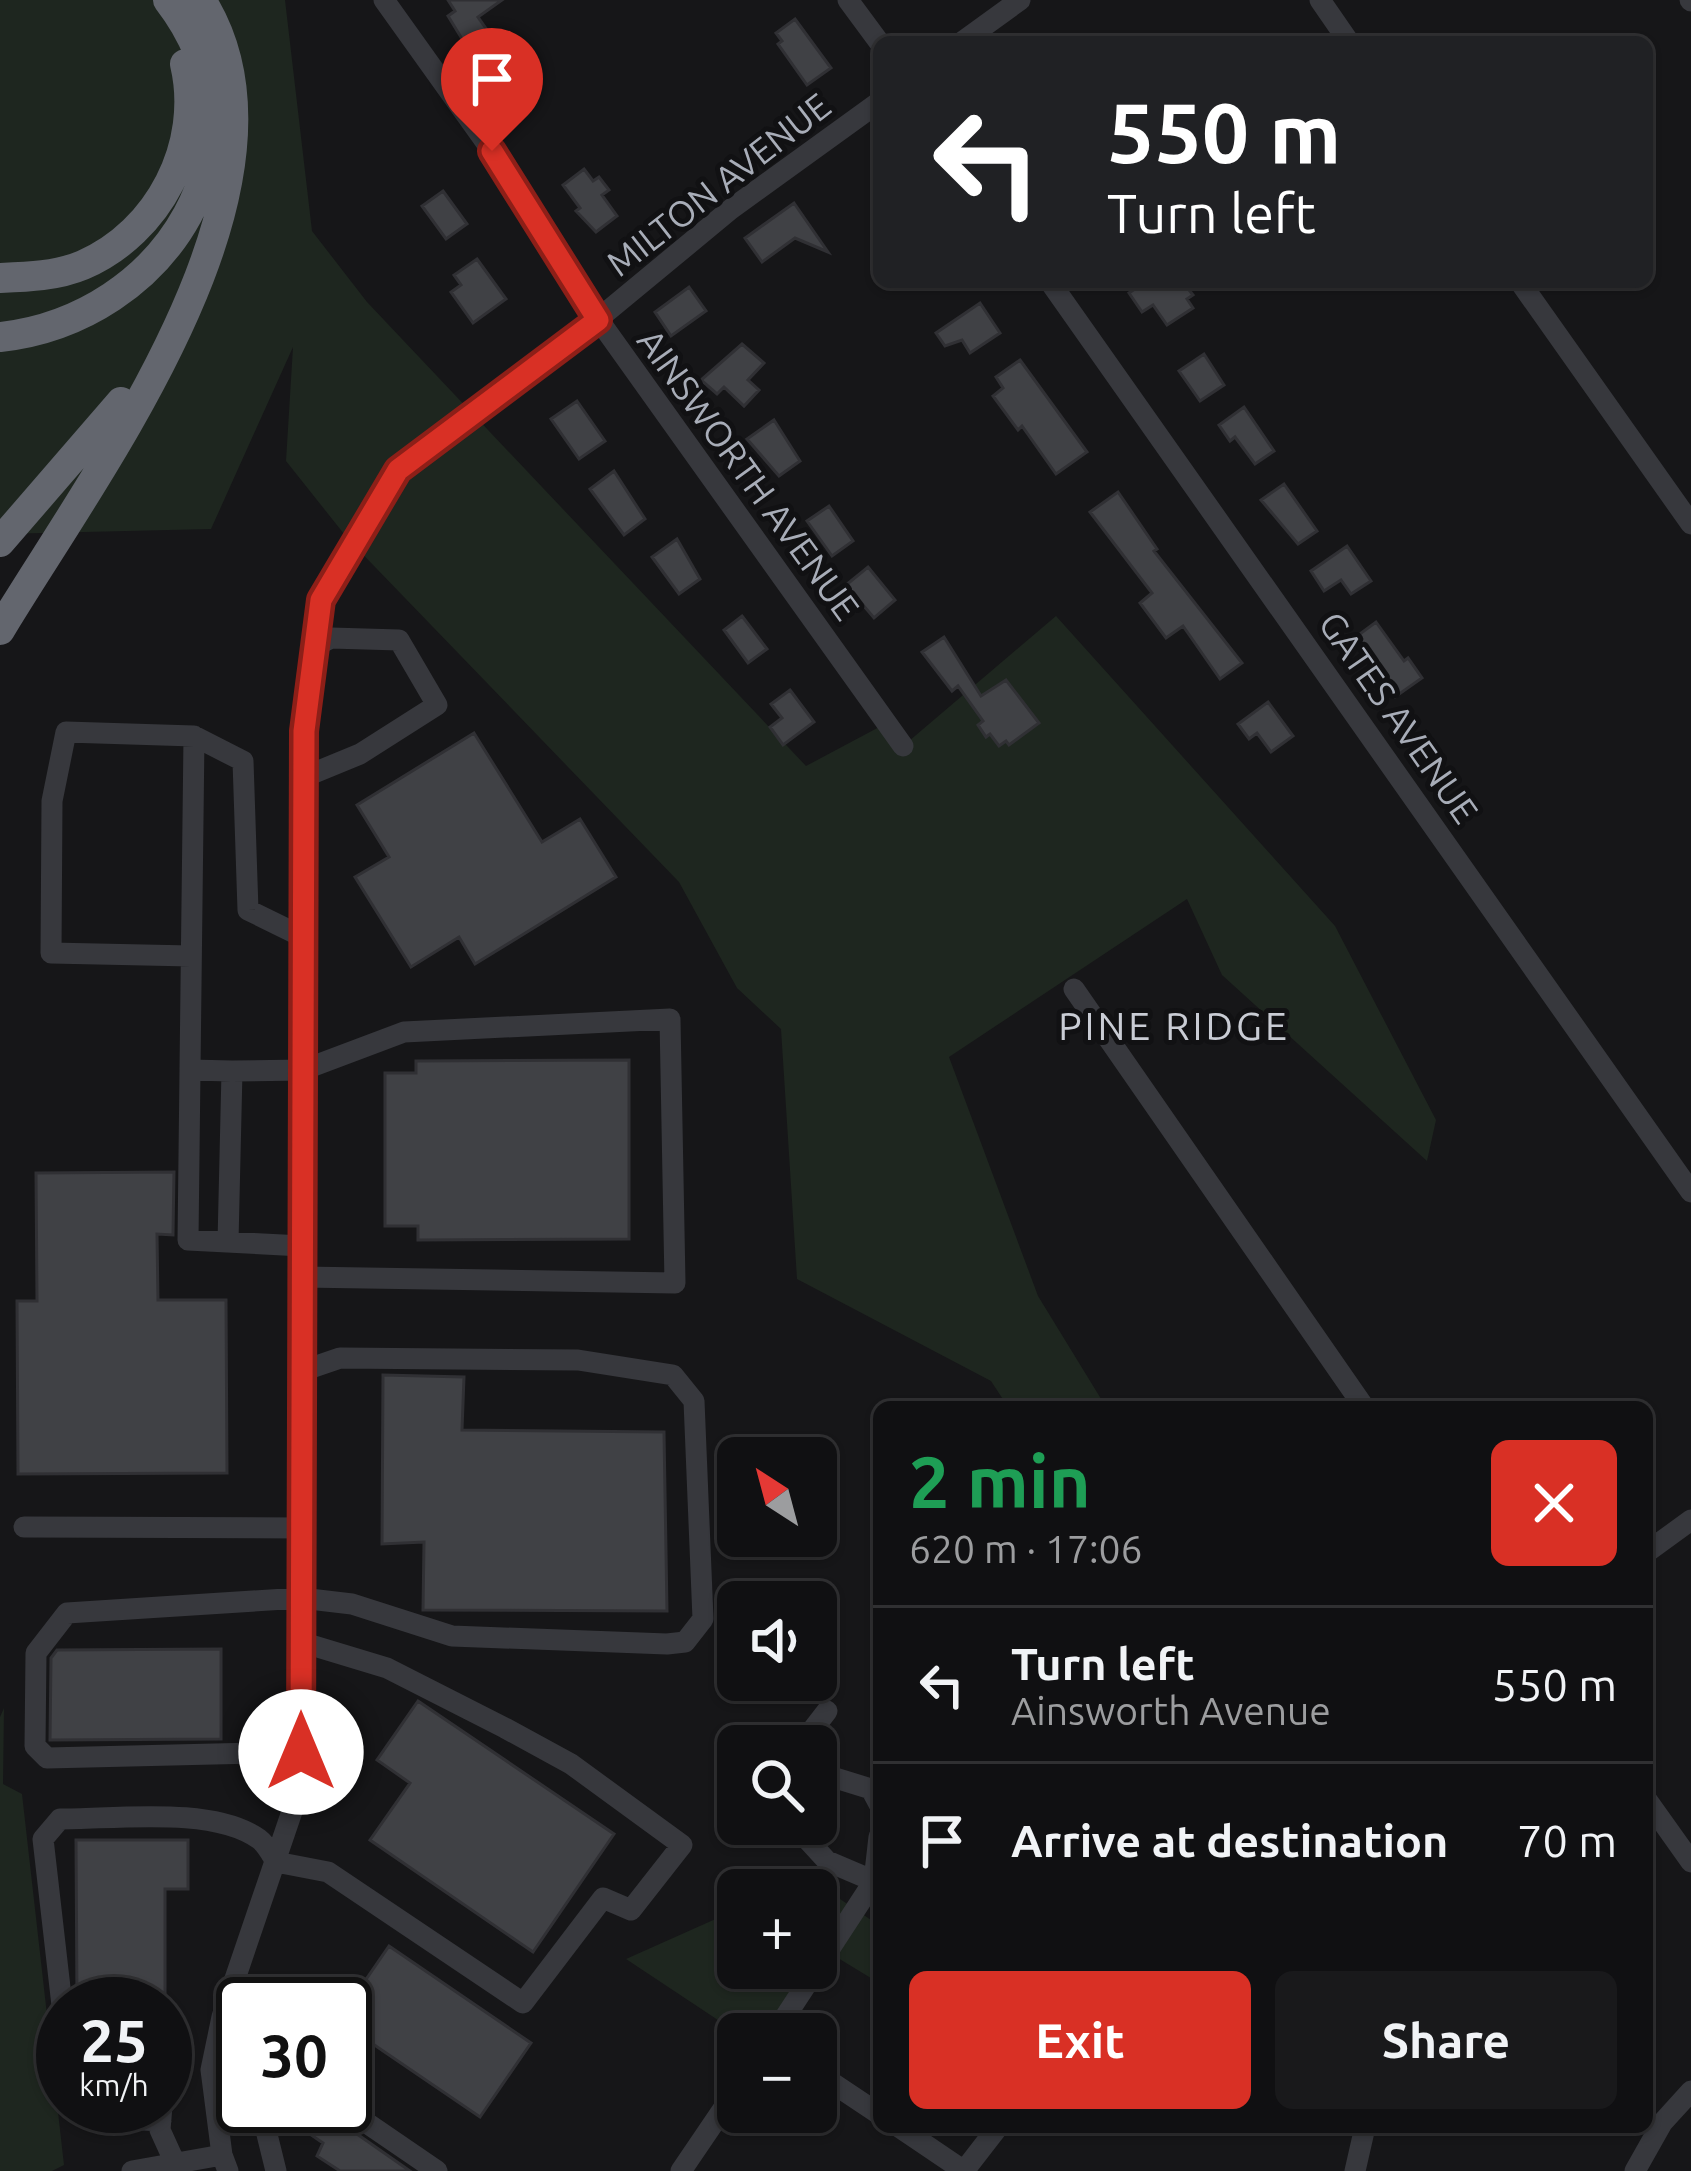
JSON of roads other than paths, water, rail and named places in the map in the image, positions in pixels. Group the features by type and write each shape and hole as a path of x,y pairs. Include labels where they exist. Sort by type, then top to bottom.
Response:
{"highway":[{"path":"0,278 39,277 82,266 118,245 147,218 170,185 185,145 190,109 180,2"},
{"path":"0,630 160,369 212,244 232,134 232,97 226,60 180,2"},
{"path":"0,337 28,334 98,307 155,264 178,234 197,197 212,111 206,70 180,2"},
{"path":"0,542 111,416 172,335"}],"street":[{"name":"AINSWORTH AVENUE","path":"384,0 492,151 598,320 903,746"},
{"path":"848,0 875,36"},
{"path":"970,36 1020,0"},
{"path":"1320,0 1345,36"},
{"name":"MILTON AVENUE","path":"225,2163 211,2070 222,2017 301,1785 304,731 321,600 398,470 598,320 731,209 873,106"},
{"name":"GATES AVENUE","path":"1054,288 1691,1192"},
{"path":"1524,288 1691,524"},
{"path":"304,777 360,754 437,705 399,640 331,638 315,646"},
{"path":"191,956 51,952 52,801 66,732 194,736 243,761 248,910 304,937"},
{"path":"194,736 188,1240 302,1246"},
{"path":"1074,989 1360,1401"},
{"path":"190,1070 303,1070 404,1032 670,1018 675,1283 302,1277"},
{"path":"228,1242 232,1071"},
{"path":"301,1752 47,1758 35,1746 36,1653 67,1612 301,1598 352,1604 452,1636 667,1644 685,1642 703,1619 694,1401 674,1375 578,1360 340,1358 302,1371"},
{"path":"1653,1548 1691,1520"},
{"path":"24,1527 302,1528"},
{"path":"56,1977 45,1849 47,1832 60,1819 210,1819 257,1838 276,1862 328,1872 523,2003 603,1898 631,1910 682,1845 571,1764 505,1728 387,1667 301,1642"},
{"path":"816,1725 826,1711"},
{"path":"837,1778 873,1791"},
{"path":"1653,1809 1691,1862"},
{"path":"812,1845 827,1861 873,1879"},
{"path":"788,2013 873,1885"},
{"path":"837,2086 873,2110"},
{"path":"1635,2171 1662,2122 1691,2091"},
{"path":"681,2171 717,2118"},
{"path":"372,2127 437,2171"},
{"path":"161,2133 175,2163"},
{"path":"267,2133 276,2171"},
{"path":"907,2133 964,2171 993,2133"},
{"path":"1355,2171 1364,2133"},
{"path":"132,2171 175,2163 225,2163"}],"district":[{"name":"PINE RIDGE","path":"1174,1025"}]}
